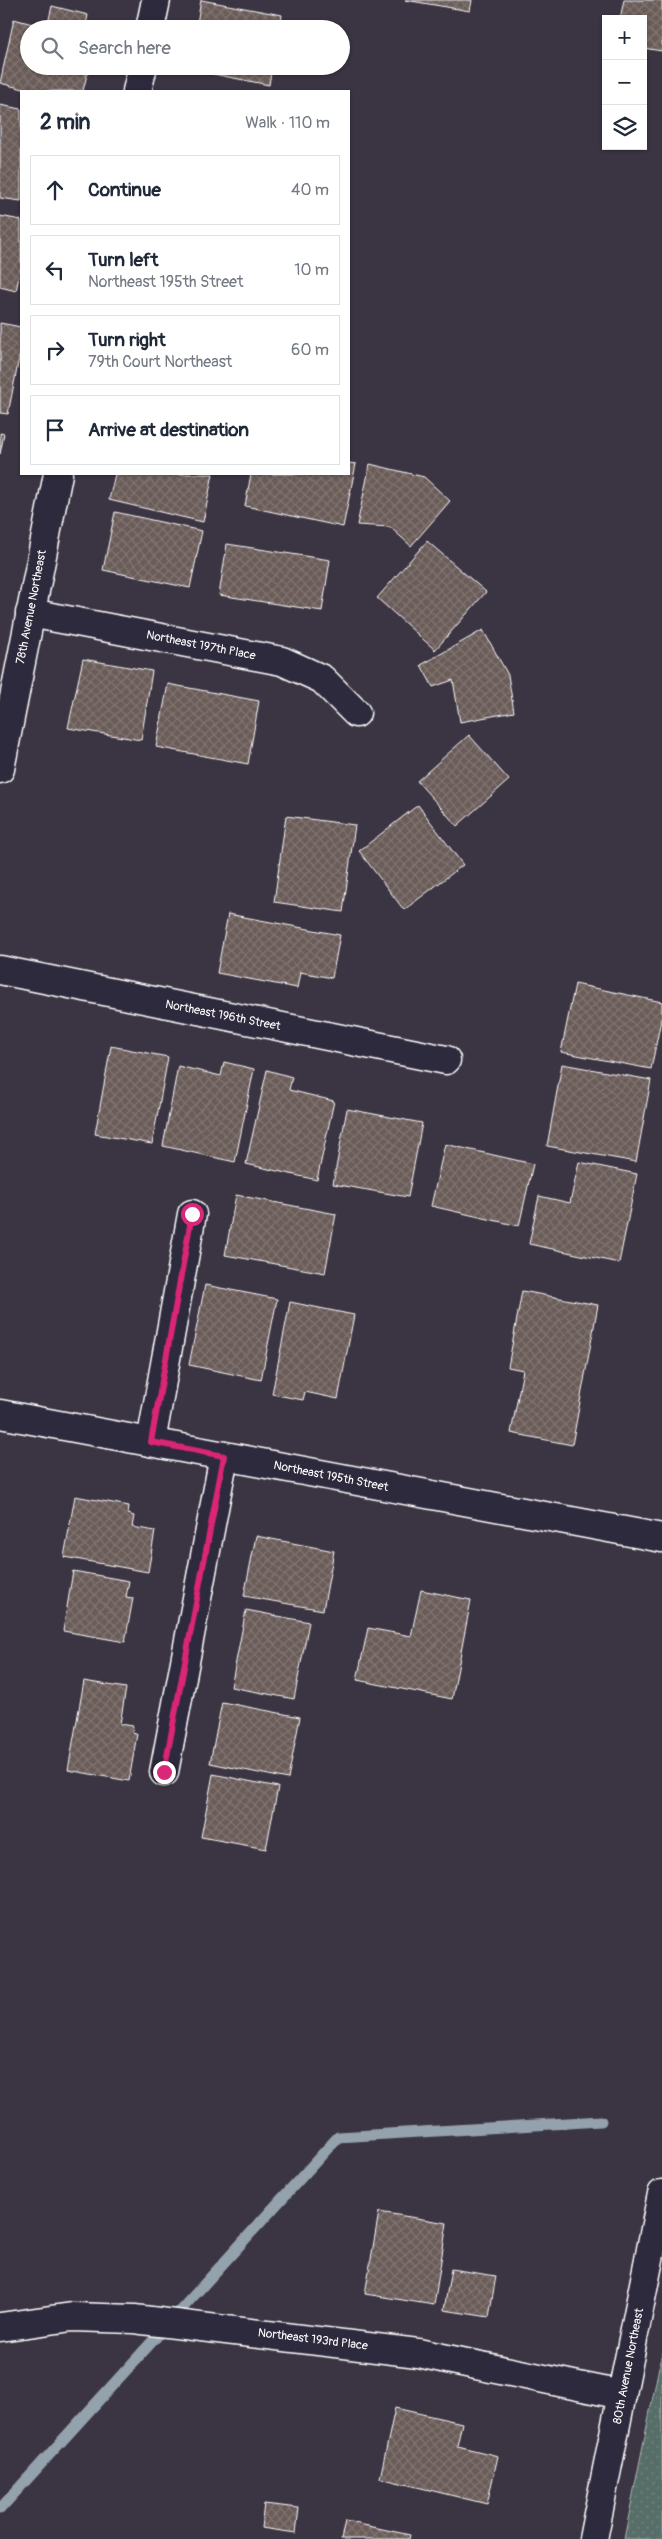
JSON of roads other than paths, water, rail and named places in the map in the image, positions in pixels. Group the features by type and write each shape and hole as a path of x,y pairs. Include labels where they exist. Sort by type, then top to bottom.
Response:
{"street":[{"path":"152,20 156,0"},
{"path":"138,90 141,75"},
{"name":"78th Avenue Northeast","path":"0,769 58,475"},
{"name":"Northeast 197th Place","path":"30,613 282,661 322,679 356,713"},
{"name":"Northeast 196th Street","path":"0,970 446,1060"},
{"path":"151,1442 192,1214"},
{"name":"Northeast 195th Street","path":"0,1414 662,1538"},
{"path":"164,1772 224,1456"},
{"name":"80th Avenue Northeast","path":"593,2539 662,2194"},
{"name":"Northeast 193rd Place","path":"0,2327 72,2317 134,2319 318,2339 418,2353 622,2395"}],"waterway":[{"path":"0,2509 338,2137 601,2121"}]}
